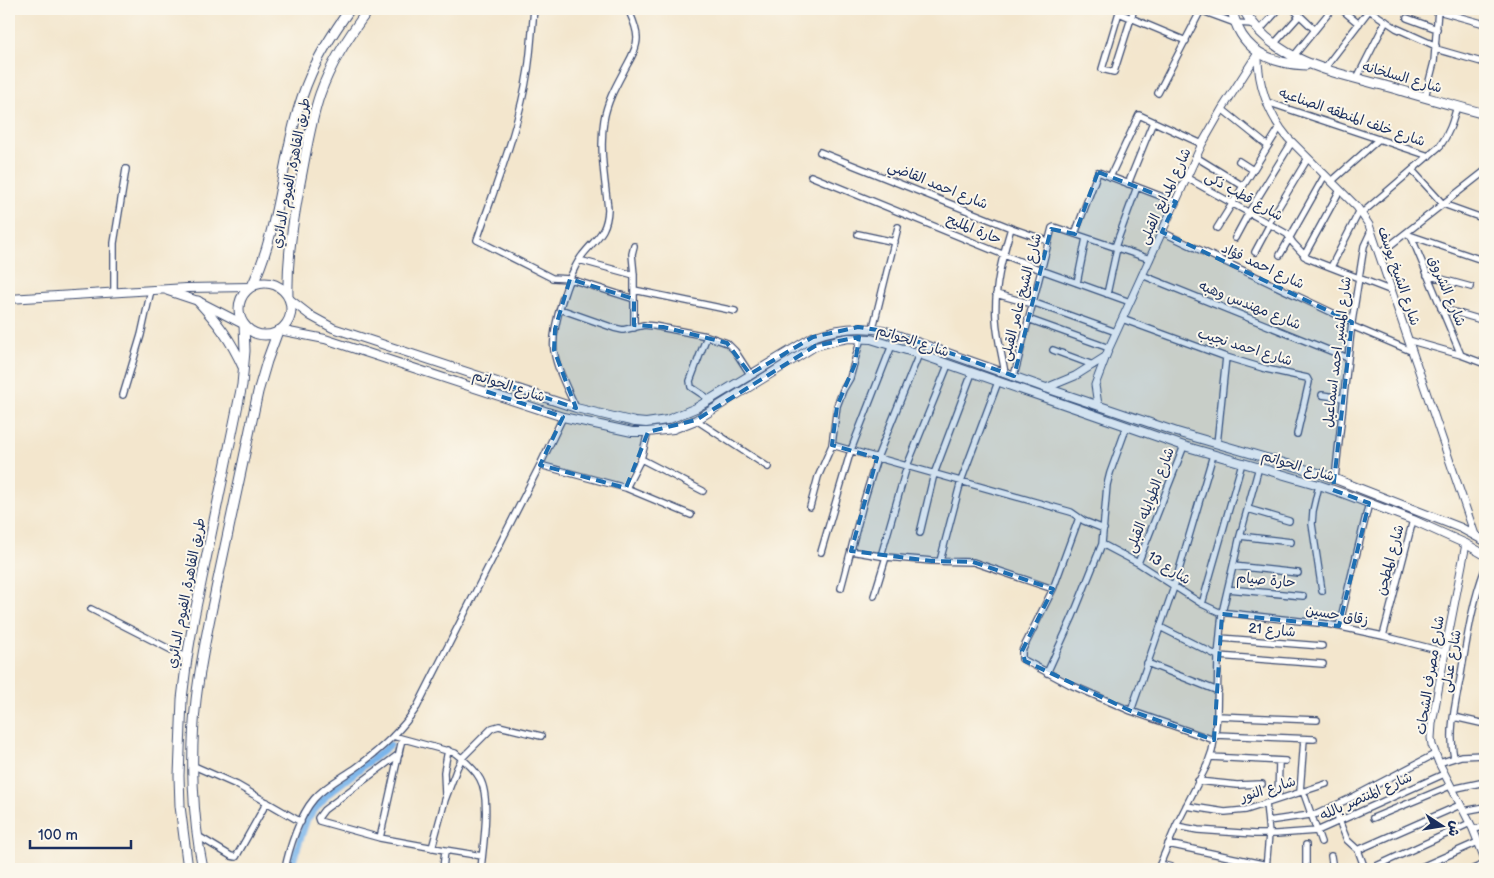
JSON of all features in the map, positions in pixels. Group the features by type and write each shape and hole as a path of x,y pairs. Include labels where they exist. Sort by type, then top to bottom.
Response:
{"main road":[{"name":"طريق القاهرة, الفيوم الدائري","path":"252,287 269,243 294,127 310,75 321,53 350,9"},
{"name":"طريق القاهرة, الفيوم الدائري","path":"288,298 290,238 314,112 326,77 334,61 369,9"},
{"path":"1232,9 1235,23 1246,42 1258,52 1273,59 1291,60"},
{"path":"1243,9 1256,27 1291,60"},
{"name":"شارع السلخانه","path":"1291,60 1485,114"},
{"path":"9,299 164,289 252,287 265,283 272,284 284,291 291,308 285,325 278,331 271,334 256,333 244,324 198,302 164,289"},
{"path":"244,324 239,308 245,292 252,287"},
{"name":"شارع الحواتم","path":"288,298 311,316 333,328 576,408 646,423 677,417 813,337 825,332 847,328 873,328 891,332 1046,388 1177,432 1334,478 1461,528 1485,541"},
{"path":"198,302 225,333 234,346 244,368"},
{"name":"طريق القاهرة, الفيوم الدائري","path":"188,869 180,806 179,776 182,699 187,658 239,404 244,368 244,324"},
{"name":"طريق القاهرة, الفيوم الدائري","path":"203,869 195,809 193,739 201,662 258,392 278,331"},
{"name":"شارع الحواتم","path":"278,331 325,339 563,417 632,432 672,429 696,420 815,346 838,340 861,338 919,354 1184,446 1319,485 1413,520 1466,544 1485,556"},
{"path":"952,366 960,357"},
{"path":"486,391 490,379"},
{"path":"1174,442 1177,432"},
{"path":"208,552 223,555"}],"street":[{"path":"534,9 528,70 521,104 510,145 476,240 541,274 552,278 570,279 634,298"},
{"path":"576,408 556,360 554,350 555,329 570,279 579,260 602,234 608,217 602,130 611,96 635,47 637,38 636,29 628,9"},
{"path":"1134,9 1131,18 1114,72 1102,68 1119,11 1131,18 1186,41"},
{"path":"1158,93 1186,41 1199,10 1235,23 1256,27 1278,9"},
{"path":"1293,9 1315,30"},
{"path":"1341,9 1358,24"},
{"path":"1324,69 1370,9 1386,21 1436,48 1485,63"},
{"path":"1431,9 1485,24"},
{"path":"1291,60 1330,10"},
{"path":"1425,97 1432,75 1436,48 1438,10"},
{"path":"1274,44 1300,15"},
{"path":"1407,18 1437,30"},
{"path":"1357,78 1386,21"},
{"name":"شارع الشيخ يوسف","path":"1258,52 1260,78 1267,102 1280,127 1292,142 1361,212 1372,232 1475,535"},
{"name":"شارع المدابغ القبلى","path":"1098,405 1095,385 1116,332 1202,144 1258,52"},
{"name":"شارع خلف المنطقه الصناعيه","path":"1267,102 1429,156"},
{"path":"1331,268 1361,212 1429,156 1446,138 1457,106"},
{"path":"1222,109 1268,146"},
{"path":"1110,177 1138,116 1202,144"},
{"path":"1128,184 1153,122"},
{"path":"1217,228 1280,127"},
{"path":"1332,181 1379,139"},
{"path":"1235,238 1292,142"},
{"name":"شارع احمد القاضي","path":"820,152 1048,241"},
{"path":"1196,157 1244,186"},
{"path":"1255,252 1308,158"},
{"path":"1239,162 1253,170"},
{"path":"114,292 114,243 126,169"},
{"path":"1412,170 1442,204 1485,219"},
{"path":"1150,259 1075,234 1098,172 1176,202"},
{"path":"1379,254 1408,235 1442,204 1484,173"},
{"path":"1280,255 1325,175"},
{"name":"حارة المليح","path":"811,176 1040,270 1130,302"},
{"name":"شارع قطب ذكى","path":"1187,178 1287,234 1304,256 1392,292"},
{"path":"1107,294 1116,248 1137,187"},
{"path":"1304,256 1340,190"},
{"path":"873,328 898,227"},
{"name":"شارع الشيخ عامر القبلى","path":"1014,376 1051,229 1054,227 1075,234"},
{"path":"1005,373 997,330 996,294 998,274 1011,228"},
{"name":"شارع احمد فؤاد","path":"1162,232 1412,351"},
{"name":"شارع المشير احمد اسماعيل","path":"1334,478 1352,324 1364,246 1372,232"},
{"path":"858,234 894,242"},
{"path":"1408,235 1485,261"},
{"name":"شارع الشروق","path":"1408,235 1427,275 1460,355"},
{"path":"1077,283 1086,238"},
{"path":"634,246 632,254 634,328"},
{"path":"579,260 634,276"},
{"path":"1427,275 1471,287"},
{"name":"شارع مهندس وهبه","path":"1142,276 1348,358"},
{"path":"122,395 141,335 151,290"},
{"path":"634,290 735,310"},
{"path":"996,294 1032,303 1116,332"},
{"path":"1441,308 1484,320 1485,310"},
{"path":"560,309 623,330 644,325 707,336 732,346 750,374"},
{"path":"1028,319 1109,348"},
{"name":"شارع احمد نجيب","path":"1122,319 1226,357 1308,379 1309,382 1297,434"},
{"path":"707,336 690,381 691,387 709,399"},
{"path":"810,507 818,477 832,445 837,406 850,378 861,338"},
{"path":"1408,340 1485,364"},
{"path":"821,552 850,450 892,345"},
{"path":"1053,350 1093,366"},
{"path":"841,588 863,504 878,458 919,354"},
{"path":"1046,388 1093,366 1106,357"},
{"path":"1217,444 1226,357"},
{"path":"874,596 907,466 952,366"},
{"path":"920,533 934,474 972,373"},
{"path":"940,561 961,481 998,382"},
{"path":"1322,395 1344,398"},
{"path":"285,869 301,822 314,799 327,787 357,767 393,736 410,718 417,707 563,417"},
{"path":"696,420 768,466"},
{"path":"1048,673 1102,544 1107,485 1128,426"},
{"path":"626,488 640,459 648,432"},
{"path":"832,445 1071,512 1079,518 1104,529"},
{"name":"شارع الطوايله القبلى","path":"1138,563 1184,446"},
{"path":"1131,711 1174,587 1213,454"},
{"path":"640,459 703,491"},
{"path":"1202,604 1242,463"},
{"path":"540,465 626,488 691,515"},
{"path":"1179,869 1159,866 1176,826 1210,757 1215,738 1218,656 1222,613 1259,467"},
{"path":"1319,485 1312,524 1322,591"},
{"path":"1338,626 1369,503"},
{"path":"1248,509 1289,521"},
{"path":"1079,518 1053,589 1022,650 1021,655 1025,661 1071,685 1131,711 1215,738 1314,740"},
{"name":"شارع المطحن","path":"1383,636 1413,520"},
{"path":"1240,536 1291,542"},
{"name":"شارع 13","path":"1102,544 1138,563 1202,604 1222,613"},
{"name":"شارع مصرف الشحات","path":"1466,544 1431,731 1435,754 1481,844 1485,859"},
{"path":"851,550 883,556 973,562 1053,589"},
{"path":"1233,566 1298,573"},
{"name":"شارع عدلى","path":"1454,758 1451,741 1454,717 1472,609 1485,569"},
{"name":"حارة صيام","path":"1228,589 1303,596"},
{"path":"91,609 187,658"},
{"name":"زقاق حسين","path":"1222,613 1338,626 1445,652"},
{"path":"1160,627 1218,656 1323,664"},
{"name":"شارع 21","path":"1220,638 1322,646"},
{"path":"1147,663 1218,691"},
{"path":"1217,716 1317,720"},
{"path":"1454,717 1485,724"},
{"path":"432,848 444,800 462,758 492,728 499,726 541,736"},
{"path":"393,736 448,750 462,758 480,778 484,787 485,813 481,869"},
{"path":"380,838 402,739"},
{"path":"1304,739 1302,791 1321,842"},
{"path":"444,800 444,772 448,750"},
{"path":"399,754 324,810 318,818 323,822 380,838 482,856"},
{"path":"1268,820 1312,815 1435,754"},
{"path":"1439,763 1468,755 1485,754"},
{"path":"1210,757 1282,761 1278,799"},
{"path":"194,766 238,785 301,822"},
{"name":"شارع المنتصر بالله","path":"1176,826 1198,830 1269,834 1317,831 1444,774"},
{"path":"1198,781 1237,785 1262,784"},
{"path":"1373,818 1451,788 1485,782"},
{"name":"شارع النور","path":"1186,806 1236,812 1326,784"},
{"path":"198,836 231,856 236,857 267,802"},
{"path":"1168,844 1267,867 1269,834 1266,803"},
{"path":"1333,806 1347,840 1358,850 1365,869"},
{"path":"1358,850 1462,808 1485,807"},
{"path":"1370,869 1471,826 1485,828"},
{"path":"1417,869 1481,844"},
{"path":"1306,845 1306,869"},
{"path":"443,869 445,850"},
{"path":"1331,856 1333,869"},
{"path":"1473,869 1485,864"}],"highlighted area":[{"path":"1098,172 1176,202 1162,232 1352,322 1333,490 1369,503 1339,626 1222,614 1214,740 1131,711 1025,661 1022,651 1053,589 973,562 932,561 851,551 877,458 832,445 837,406 855,364 859,337 815,346 696,420 648,432 626,488 540,465 563,417 485,391 490,379 576,408 554,350 555,329 570,279 634,299 634,325 663,327 727,343 750,374 813,337 858,327 891,332 1014,376 1051,229 1075,234"}],"waterway":[{"path":"292,869 307,819 328,794 390,745"}]}
